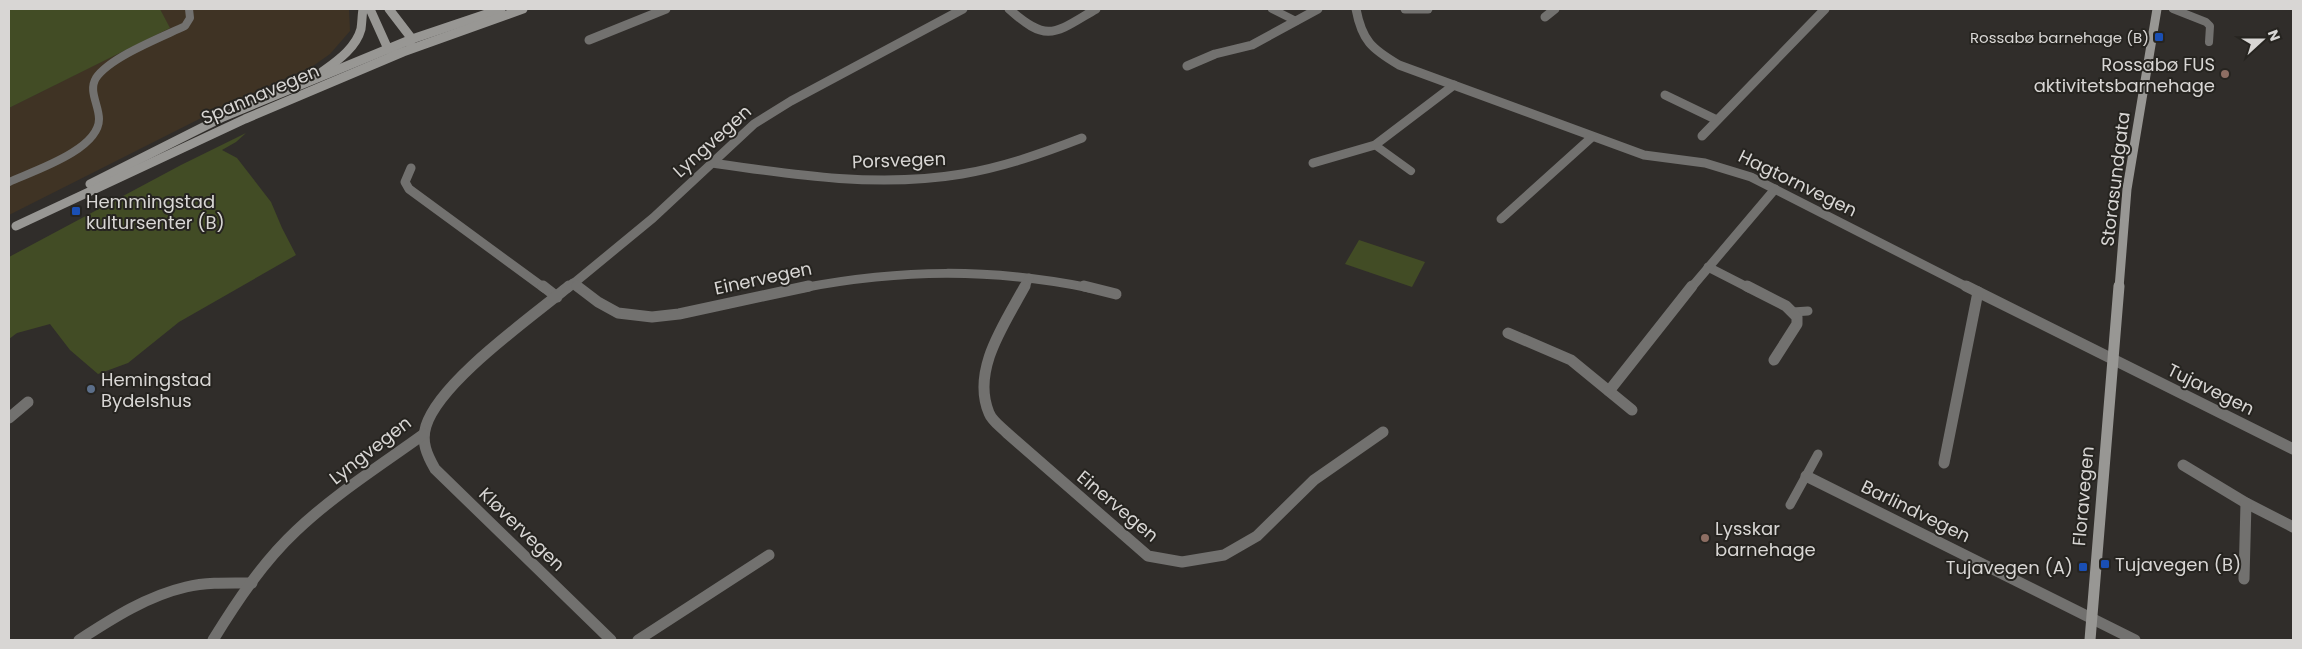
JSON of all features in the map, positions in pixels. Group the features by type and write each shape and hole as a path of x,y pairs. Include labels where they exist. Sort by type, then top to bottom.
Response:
{"street":[{"path":"310,80 337,60 350,47 360,29 363,9"},
{"path":"370,9 388,49 403,52 412,39 389,9"},
{"name":"Spannavegen","path":"13,228 111,172 223,117 412,39 501,9"},
{"name":"Spannavegen","path":"13,228 214,132 403,52 522,9"},
{"path":"589,40 666,9"},
{"name":"Lyngvegen","path":"213,640 267,562 297,531 334,500 424,434 435,405 449,387 654,218 734,140 771,112 963,9"},
{"path":"1009,9 1034,30 1049,31 1064,26 1096,9"},
{"path":"1187,66 1215,54 1252,45 1318,9"},
{"name":"Hagtornvegen","path":"1356,9 1362,37 1377,52 1399,65 1644,155 1705,163 1733,170 1775,189 2113,358"},
{"path":"1405,9 1428,9"},
{"path":"1545,17 1555,9"},
{"path":"1702,136 1825,9"},
{"name":"Storasundgata","path":"2113,358 2127,189 2158,9"},
{"path":"1313,163 1374,145 1454,86"},
{"path":"1665,95 1717,120"},
{"path":"1501,219 1592,137"},
{"name":"Porsvegen","path":"712,163 767,172 822,177 910,179 948,176 995,167 1051,151 1082,138"},
{"path":"411,168 405,182 409,189 557,297"},
{"path":"1609,391 1708,267 1775,189"},
{"path":"1708,267 1786,306 1797,317 1797,324 1774,360"},
{"name":"Einervegen","path":"574,284 608,309 624,315 642,317 682,313 870,276 943,271 1029,278 1082,285 1116,294"},
{"name":"Einervegen","path":"1029,278 989,358 982,388 989,414 1014,439 1148,556 1182,562 1224,555 1257,536 1314,480 1383,432"},
{"path":"1944,463 1978,292"},
{"path":"1508,334 1571,360 1632,410"},
{"name":"Tujavegen","path":"2113,358 2293,449"},
{"name":"Floravegen","path":"2090,640 2113,358"},
{"path":"9,418 28,402"},
{"name":"Kløvervegen","path":"424,434 424,447 427,459 435,469 611,640"},
{"path":"2182,465 2246,503 2293,527"},
{"name":"Barlindvegen","path":"1806,476 2135,640"},
{"path":"2244,579 2246,503"},
{"path":"638,640 770,555"},
{"path":"79,640 151,597 205,584 252,583"}],"lane":[{"path":"9,182 72,152 92,139 100,124 93,87 96,78 117,60 185,26 192,14 189,9"},
{"path":"1272,9 1296,21"},
{"path":"2173,9 2206,22 2210,26 2209,42"},
{"path":"1374,145 1411,171"},
{"path":"1793,312 1808,311"},
{"path":"1790,505 1818,454"}],"shaded area":[{"path":"160,9 349,9 350,31 330,54 313,66 233,102 9,215 9,108 169,28"}],"green space":[{"path":"9,9 160,9 170,28 9,108"},
{"path":"246,133 236,142 222,150 237,158 271,202 296,255 179,322 128,363 98,374 70,350 50,324 17,333 9,339 9,257 181,165"},
{"path":"1359,240 1425,262 1412,287 1345,264"}],"place":[{"name":"Rossabø barnehage (B)","path":"2159,37"},
{"name":"Rossabø FUS aktivitetsbarnehage","path":"2225,74"},
{"name":"Hemmingstad kultursenter (B)","path":"76,211"},
{"name":"Hemingstad Bydelshus","path":"91,389"},
{"name":"Lysskar barnehage","path":"1705,538"},
{"name":"Tujavegen (B)","path":"2105,564"},
{"name":"Tujavegen (A)","path":"2083,567"}]}
